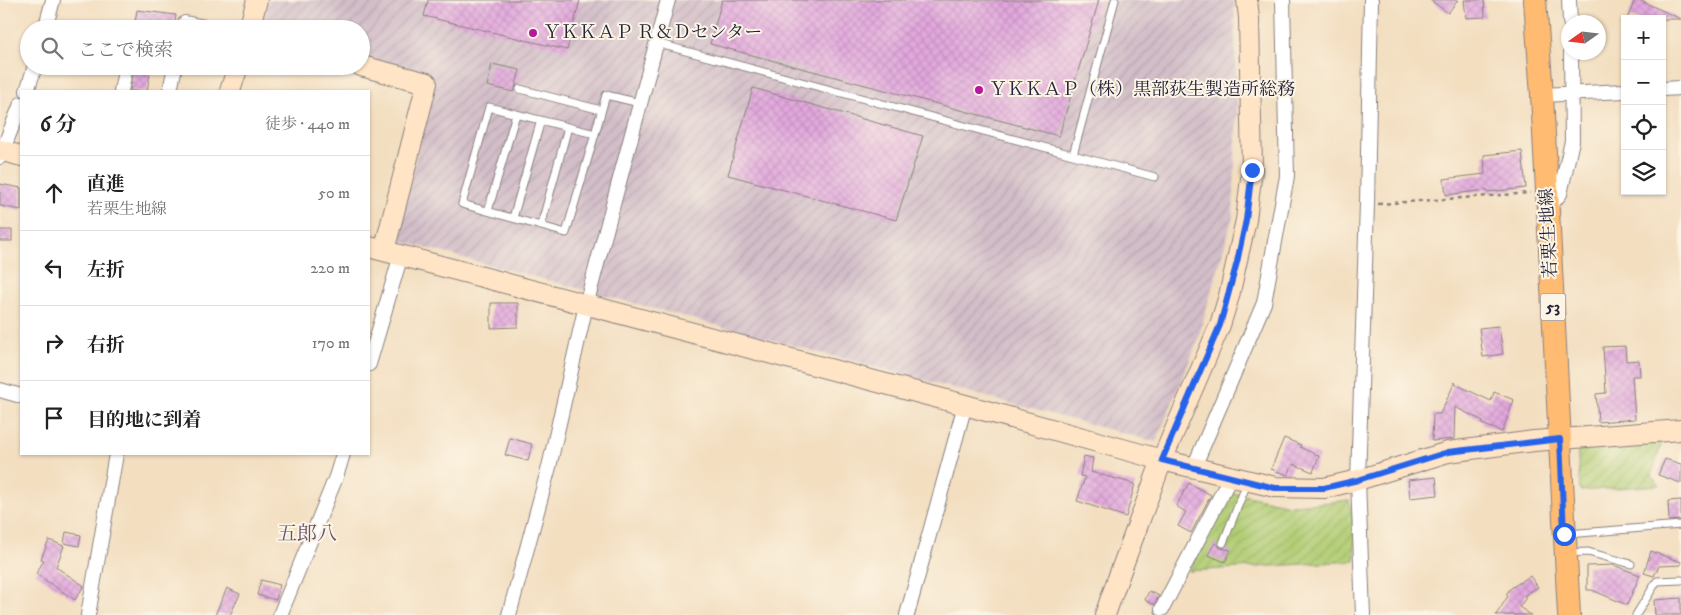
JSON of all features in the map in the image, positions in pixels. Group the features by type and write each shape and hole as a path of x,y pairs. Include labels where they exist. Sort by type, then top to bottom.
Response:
{"main road":[{"name":"若栗生地線","path":"1535,0 1542,95 1569,615"}],"street":[{"path":"47,20 53,0"},
{"path":"251,20 257,0"},
{"path":"509,615 549,467 586,305 668,0"},
{"path":"1106,615 1116,581 1162,460 1220,325 1229,296 1246,220 1252,170 1247,0"},
{"path":"1194,468 1264,303 1287,176 1283,0"},
{"path":"1363,615 1358,480 1367,204 1371,0"},
{"path":"1569,0 1570,15"},
{"path":"1547,201 1560,194 1572,142 1571,60"},
{"path":"370,68 427,83 385,251 370,357"},
{"path":"27,90 32,75"},
{"path":"121,90 124,75"},
{"path":"170,90 174,75"},
{"path":"230,90 235,75"},
{"path":"1666,89 1681,88"},
{"path":"1542,95 1621,90"},
{"path":"6,153 20,107"},
{"path":"385,251 965,405 1162,460 1275,488 1324,488 1358,480 1448,452 1560,439 1681,430"},
{"path":"0,390 20,396"},
{"path":"906,615 965,405"},
{"path":"88,615 116,455"},
{"path":"280,615 336,477 343,455"},
{"path":"1164,613 1239,479"}],"lane":[{"path":"1073,155 1116,0"},
{"path":"656,44 1154,177"},
{"path":"520,89 601,110"},
{"path":"595,134 489,107 462,204 566,233 595,134 601,110 606,95 640,103"},
{"path":"488,211 516,114"},
{"path":"513,218 541,120"},
{"path":"541,226 568,128"},
{"path":"1223,544 1239,479"},
{"path":"1565,544 1681,525"},
{"path":"1565,544 1631,564"},
{"path":"1636,615 1657,581 1681,580"}],"path":[{"path":"1367,204 1547,201"}],"shaded area":[{"path":"268,0 1234,0 1237,110 1233,216 1197,342 1156,442 396,240 435,78 370,60 370,20 263,20"}],"green space":[{"path":"1663,439 1651,476 1660,485 1580,491 1577,444"},
{"path":"1228,492 1290,505 1349,500 1354,526 1355,561 1189,571"}],"building":[{"name":"ＹＫＫＡＰ Ｒ＆Ｄセンター","path":"428,0 580,0 567,50 424,16"},
{"name":"ＹＫＫＡＰ（株）黒部荻生製造所総務","path":"722,0 1099,0 1059,136 710,44"},
{"path":"1430,0 1458,0 1448,13"},
{"path":"1464,0 1484,0 1485,17 1466,18"},
{"path":"1635,0 1639,0 1681,19 1666,19 1666,15 1629,15"},
{"path":"137,10 176,15 175,20 135,20"},
{"path":"492,64 520,70 514,92 487,86"},
{"path":"133,75 150,75 147,90 130,90"},
{"path":"753,88 923,136 896,220 728,175"},
{"path":"1522,151 1526,188 1446,195 1444,179 1485,174 1484,155"},
{"path":"0,184 20,188 20,210 0,206"},
{"path":"0,230 12,230 12,241 0,241"},
{"path":"491,303 518,303 518,327 491,328"},
{"path":"1499,326 1503,354 1483,357 1479,328"},
{"path":"1625,346 1626,361 1639,360 1640,376 1632,376 1635,419 1598,422 1596,394 1606,393 1603,347"},
{"path":"1455,382 1455,384 1491,401 1494,392 1514,400 1502,432 1482,424 1483,421 1455,407 1454,439 1432,441 1433,414 1440,414"},
{"path":"510,438 532,444 528,461 505,455"},
{"path":"1284,438 1301,445 1300,447 1319,456 1313,472 1293,464 1288,475 1271,469"},
{"path":"1084,456 1093,458 1091,472 1135,484 1126,517 1077,501 1085,477 1080,476"},
{"path":"1665,459 1681,464 1681,483 1658,475"},
{"path":"1436,477 1438,495 1410,498 1408,480"},
{"path":"1189,483 1211,495 1191,533 1178,526 1186,512 1176,506"},
{"path":"1681,500 1681,520 1669,521 1668,501"},
{"path":"66,532 81,535 79,546 64,543"},
{"path":"49,540 64,546 56,567 84,586 75,600 36,574 44,560 41,559"},
{"path":"1215,543 1221,548 1231,550 1225,562 1208,555"},
{"path":"1651,551 1681,562 1681,565 1659,566 1654,576 1644,573"},
{"path":"1613,565 1640,575 1627,605 1592,590 1587,590 1587,566"},
{"path":"1530,576 1538,587 1524,596 1526,598 1519,607 1531,615 1496,615 1511,588"},
{"path":"261,580 280,585 276,600 257,595"},
{"path":"227,588 240,594 230,615 215,615"},
{"path":"1149,591 1159,596 1154,605 1145,600"},
{"path":"1681,598 1681,615 1655,615 1654,600"}],"place":[{"name":"ＹＫＫＡＰ Ｒ＆Ｄセンター","path":"533,33"},
{"name":"ＹＫＫＡＰ（株）黒部荻生製造所総務","path":"979,90"}],"district":[{"name":"五郎八","path":"307,534"}],"route":[{"path":"1252,170 1246,220 1229,296 1220,325 1162,460 1275,488 1324,488 1358,480 1448,452 1560,439 1564,534"}]}
